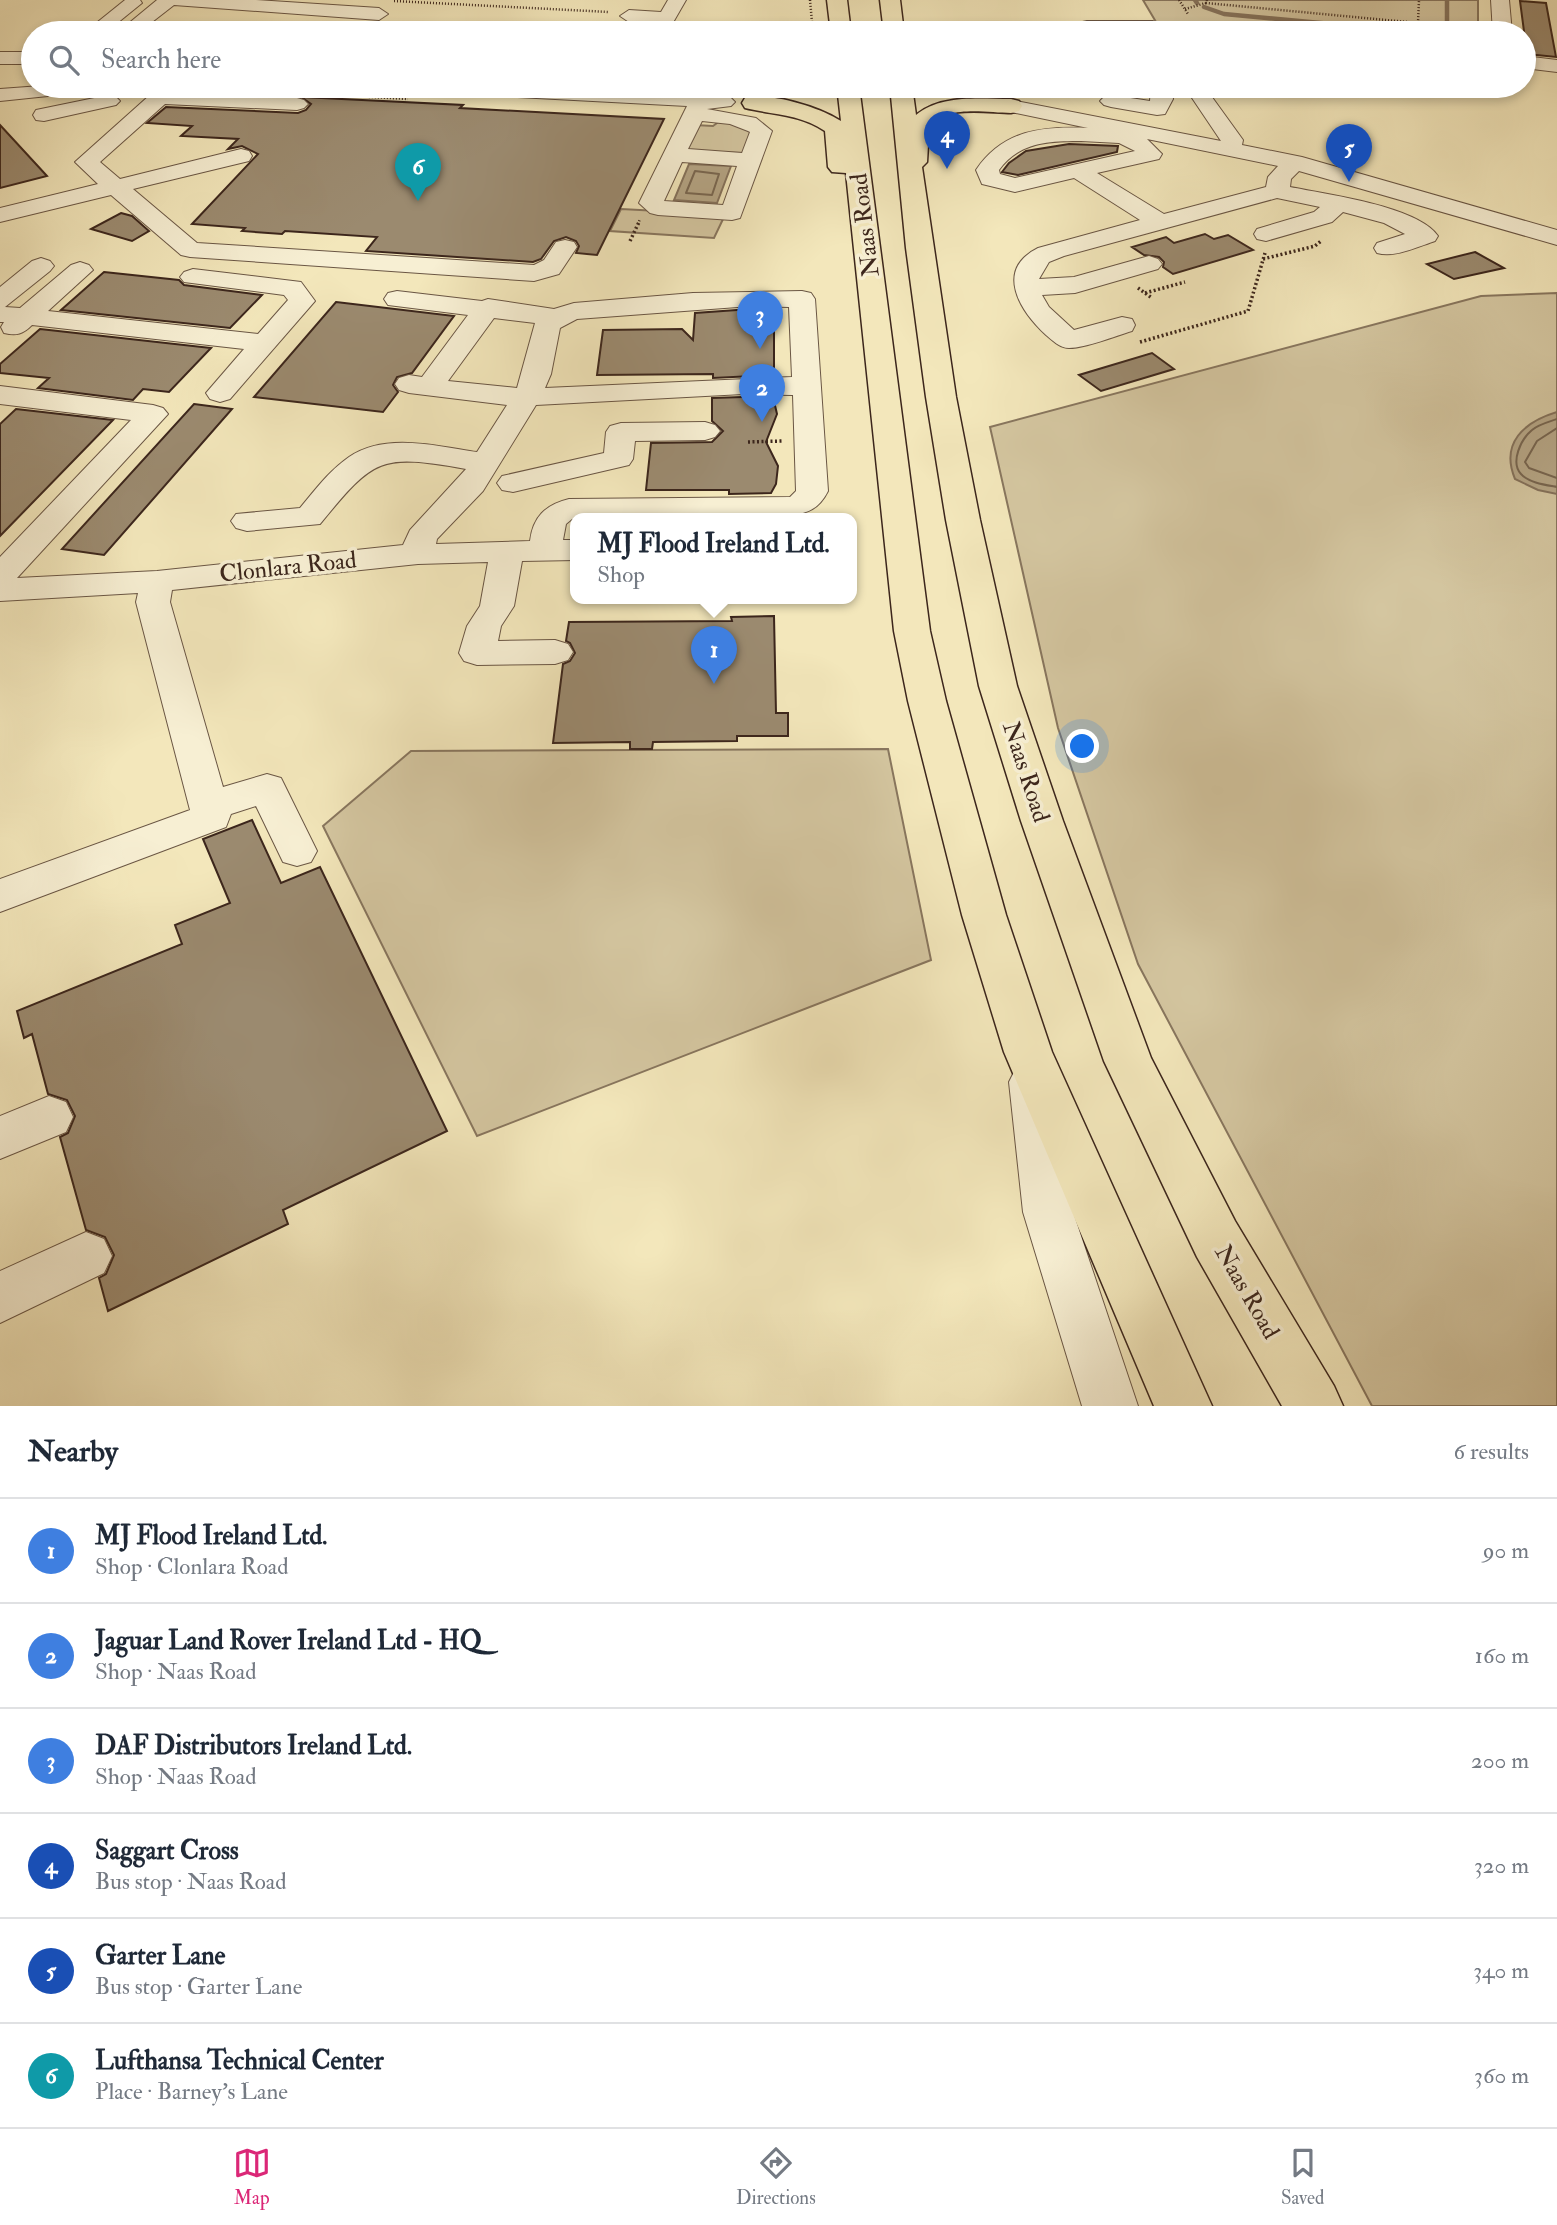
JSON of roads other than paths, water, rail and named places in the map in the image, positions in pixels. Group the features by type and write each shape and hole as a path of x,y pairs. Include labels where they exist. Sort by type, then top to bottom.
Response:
{"highway":[{"path":"831,21 835,0"},
{"path":"835,0 839,21"},
{"path":"890,0 893,21"},
{"path":"753,103 781,98"},
{"name":"Naas Road","path":"849,98 912,631 927,701 984,915 1028,1052 1183,1406"},
{"name":"Naas Road","path":"902,98 941,397 963,520 998,686 1042,821 1128,1061 1216,1239 1314,1406"},
{"path":"945,98 1011,106"},
{"path":"753,103 800,110 824,119 836,128 848,232 877,321"},
{"path":"913,188 917,129 927,116 958,107 1011,106"}],"street":[{"path":"141,21 169,0"},
{"path":"175,0 385,7"},
{"path":"665,21 677,0"},
{"path":"1500,0 1502,21"},
{"path":"109,21 133,3"},
{"path":"372,21 385,7"},
{"path":"1141,9 1149,21"},
{"path":"629,16 646,21"},
{"path":"0,58 21,58"},
{"path":"1536,63 1557,66"},
{"path":"0,80 21,83"},
{"path":"0,95 21,89"},
{"path":"109,101 112,98"},
{"path":"44,115 136,98"},
{"path":"150,98 86,162 190,250 534,273 546,272 554,267 565,247"},
{"path":"242,98 297,104"},
{"path":"479,98 475,103 487,107 596,114"},
{"path":"592,98 698,107 753,103"},
{"path":"1111,101 1157,108 1162,98"},
{"path":"1203,98 1233,140 1230,148"},
{"path":"1011,106 1294,162 1557,238"},
{"path":"698,107 760,128 762,134 732,213 658,208 651,203 698,107"},
{"path":"1078,171 1151,154 1143,145 1125,138 1081,134 1049,135 1010,145 995,156 986,170 990,179 1015,185 1078,171 1160,222"},
{"path":"674,155 752,160"},
{"path":"0,215 241,156"},
{"path":"1277,191 1280,177 1294,162"},
{"path":"1128,334 1069,340 1052,327 1036,309 1026,288 1029,269 1042,256 1277,191 1370,210 1393,218 1426,236 1386,248"},
{"path":"1266,239 1323,217 1337,204"},
{"path":"312,258 330,234"},
{"path":"1026,288 1075,285 1149,264"},
{"path":"0,300 41,266"},
{"path":"0,339 13,315 80,270"},
{"path":"193,277 292,288 302,302 220,393"},
{"path":"397,299 488,307 556,317"},
{"path":"418,554 421,537 472,484 528,395 537,374 547,325 556,317 574,311 693,301 802,299 812,491 798,512 580,508 555,514 550,520 560,550"},
{"path":"420,385 488,307"},
{"path":"13,315 265,343"},
{"path":"741,386 807,386"},
{"path":"0,396 153,414 0,577"},
{"path":"612,508 621,432 705,431"},
{"path":"247,520 309,517 346,474 370,457 397,452 487,463"},
{"path":"513,483 618,459"},
{"path":"507,550 497,606 484,626 477,653 555,652"},
{"name":"Clonlara Road","path":"0,590 157,581 418,554 560,550"},
{"path":"0,896 212,817 153,602 157,581"},
{"path":"210,806 267,788 297,851"},
{"path":"1028,1052 1048,1212 1110,1406"},
{"path":"0,1138 49,1117"},
{"path":"0,1298 86,1256"}],"lane":[{"path":"420,385 506,396 599,395 659,389 741,386"}],"water":[{"path":"689,164 731,166 717,203 674,200"},
{"path":"1557,412 1557,494 1538,490 1515,479 1511,455 1513,445 1525,428"}],"waterway":[{"path":"1447,0 1447,21"},
{"path":"1204,7 1224,14 1299,21"}],"place":[{"name":"Saggart Cross","path":"947,169"},
{"name":"Garter Lane","path":"1349,182"},
{"name":"Lufthansa Technical Center","path":"418,201"},
{"name":"DAF Distributors Ireland Ltd.","path":"760,349"},
{"name":"Jaguar Land Rover Ireland Ltd - HQ","path":"762,422"},
{"name":"MJ Flood Ireland Ltd.","path":"714,684"}]}
